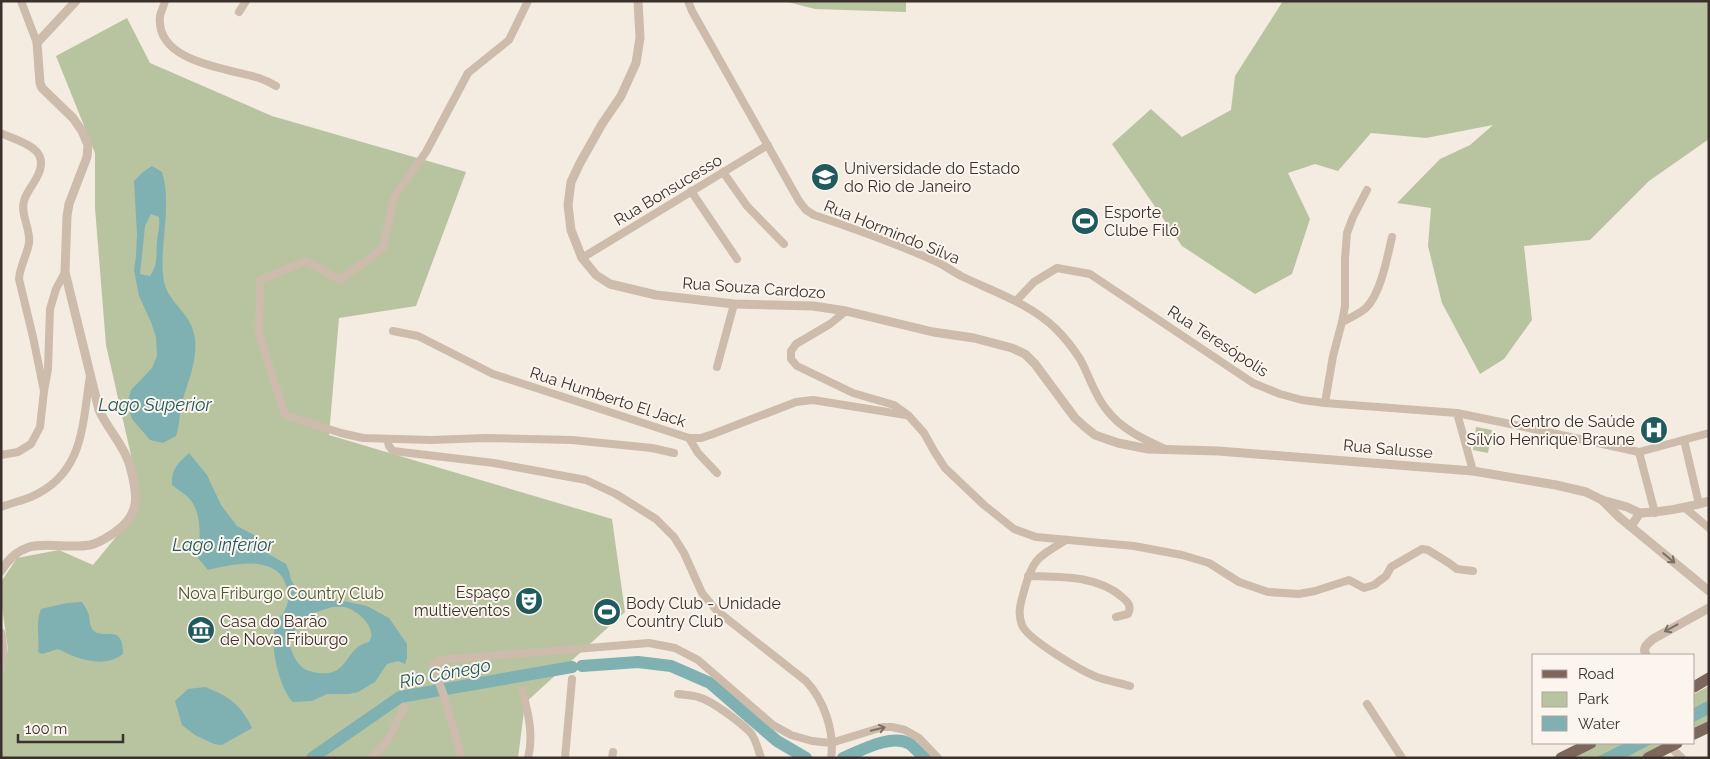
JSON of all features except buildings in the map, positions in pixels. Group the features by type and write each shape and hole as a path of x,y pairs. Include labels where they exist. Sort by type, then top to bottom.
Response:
{"main road":[{"path":"1695,685 1709,678"},
{"path":"1695,734 1709,727"},
{"path":"1561,758 1589,744"},
{"path":"1648,758 1674,745"}],"street":[{"path":"1,571 14,554 28,547 42,545 89,545 102,541 120,529 135,511 136,490 129,465 120,444 104,421 99,410 65,272 68,210 87,157 88,145 82,131 73,118 42,88 36,43 22,1"},
{"path":"36,43 76,1"},
{"path":"165,1 160,16 163,33 173,49 188,58 260,78 276,86"},
{"path":"239,12 246,1"},
{"path":"528,1 509,40 468,72 426,152 394,197 383,248 340,280 306,261 260,280 259,334 285,415 356,437 431,440 486,438 572,440 652,448 674,453"},
{"name":"Rua Souza Cardozo","path":"638,1 640,38 636,63 621,96 597,132 571,182 568,205 571,230 582,258 596,275 610,284 656,295 734,304 813,306 846,311 933,332 974,338 1012,348 1024,354 1035,364 1075,418 1095,435 1125,445 1167,450"},
{"name":"Rua Hormindo Silva","path":"688,1 799,201 806,210 814,215 877,237 937,262 961,276 1016,301 1055,328 1071,345 1098,397 1107,410 1134,434 1167,450"},
{"path":"1,133 37,150 41,157 42,167 24,201 23,208 29,234 29,243 20,270 19,280 44,391"},
{"name":"Rua Bonsucesso","path":"582,258 768,145"},
{"path":"724,172 748,206 784,244"},
{"path":"1325,403 1333,356 1342,322 1347,233 1367,190"},
{"path":"691,191 737,259"},
{"path":"1342,322 1358,314 1372,300 1382,274 1392,238"},
{"name":"Rua Teresópolis","path":"1016,301 1034,282 1057,268 1090,274 1253,383 1280,394 1302,400 1457,414 1639,452 1709,433"},
{"path":"1,455 18,452 31,444 40,427 48,369 50,309 56,289 65,272"},
{"path":"717,367 734,304"},
{"path":"846,311 830,324 796,344 791,351 796,366 853,393 894,405 908,415 924,433 945,468 984,506 1014,529 1036,538 1134,546 1182,555 1209,563 1238,582 1268,592 1299,594 1349,580 1364,588 1374,586 1386,576 1391,567 1422,549 1428,550 1456,569 1473,571"},
{"name":"Rua Humberto El Jack","path":"393,330 418,336 493,374 689,438 701,438 796,402 812,400 908,415"},
{"path":"1,507 30,497 49,487 65,472 77,451 90,374"},
{"path":"1457,414 1473,472"},
{"path":"689,438 698,453 718,473"},
{"path":"388,439 389,446 393,451 494,463 586,480 622,498 656,519 674,537 684,553 702,593 716,611 815,690 827,718 831,751"},
{"path":"1684,440 1699,504"},
{"name":"Rua Salusse","path":"1167,450 1321,459 1473,472 1570,488 1586,492 1602,500"},
{"path":"1639,452 1655,512"},
{"path":"1602,500 1640,513 1685,508 1709,501"},
{"path":"1602,500 1709,591"},
{"path":"1685,508 1709,528"},
{"path":"1632,526 1640,513"},
{"path":"1066,540 1041,556 1032,566 1020,604 1019,615 1022,627 1036,641 1072,664 1099,678 1130,686"},
{"path":"1028,576 1072,578 1096,582 1121,596 1129,603 1130,609 1128,614 1116,617"},
{"path":"1646,654 1644,649 1653,639 1709,608"},
{"path":"1,634 3,649 1,668"},
{"path":"462,758 433,666 435,662 439,660 649,643 675,648 698,660 773,725 791,735 812,741 831,751"},
{"path":"565,758 572,678"},
{"path":"522,690 531,740 528,758"},
{"path":"678,694 697,696 711,702 737,722 750,733 757,745 761,758"},
{"path":"1367,704 1402,758"},
{"path":"371,758 389,740 404,707"},
{"path":"831,751 883,727 892,727 905,730 919,738 938,758"},
{"path":"1674,745 1682,758"}],"green space":[{"path":"784,1 906,1 906,12 815,9"},
{"path":"1283,1 1709,1 1709,139 1649,181 1590,240 1524,246 1532,320 1504,359 1480,374 1442,303 1428,246 1431,208 1397,203 1440,159 1470,145 1493,125 1426,138 1371,133 1338,171 1315,164 1288,173 1310,219 1292,274 1255,294 1182,246 1112,144 1151,109 1182,137 1231,110 1235,76"},
{"name":"Nova Friburgo Country Club","path":"127,18 150,63 272,116 466,172 416,306 339,318 329,435 612,519 625,612 525,703 518,758 1,758 1,676 8,649 1,600 1,582 17,558 59,550 93,565 138,510 135,473 106,345 95,208 95,153 56,56"},
{"path":"1476,427 1492,430 1488,453 1473,450"},
{"path":"1709,686 1709,722 1695,729 1695,693"},
{"path":"1598,744 1667,744 1640,758 1571,758"}],"water":[{"name":"Lago Superior","path":"152,166 162,172 166,199 163,255 164,282 171,298 189,321 195,341 194,362 182,403 176,436 163,443 150,440 132,419 127,404 131,390 152,368 157,356 156,337 139,296 134,270 137,234 134,181","holes":["151,214 159,217 154,268 150,276 140,274 145,226"]},
{"name":"Lago inferior","path":"189,453 207,475 221,505 237,526 258,537 265,552 286,564 291,580 302,592 367,606 389,618 407,644 405,664 398,661 387,664 375,682 358,692 327,694 312,701 293,702 280,679 273,641 278,621 288,601 285,582 279,573 261,565 239,564 208,570 198,558 199,526 196,510 188,497 172,485 174,470","holes":["332,607 346,607 357,613 369,627 371,637 369,642 360,645 354,650 340,668 334,672 313,672 297,662 289,644 296,628 304,619"]},
{"path":"82,602 88,612 92,629 98,633 117,635 122,644 123,654 116,659 99,662 82,659 58,649 42,654 38,652 38,620 41,609 67,603"},
{"path":"205,687 228,698 239,707 252,728 222,745 214,744 195,735 182,725 175,701 188,689"},
{"path":"1709,700 1709,714 1695,721 1695,707"},
{"path":"1623,744 1651,744 1625,758 1595,758"}],"waterway":[{"name":"Rio Cônego","path":"582,666 638,662 671,666 710,683 777,741 806,758"},
{"name":"Rio Cônego","path":"312,758 400,697 572,667"},
{"name":"Rio Cônego","path":"843,758 876,744 894,741 903,741 910,744 925,758"}],"place":[{"name":"Universidade do Estado do Rio de Janeiro","path":"825,177"},
{"name":"Esporte Clube Filó","path":"1085,221"},
{"name":"Centro de Saúde Sílvio Henrique Braune","path":"1654,430"},
{"name":"Espaço multieventos","path":"529,601"},
{"name":"Body Club - Unidade Country Club","path":"607,612"},
{"name":"Casa do Barão de Nova Friburgo","path":"201,630"}]}
